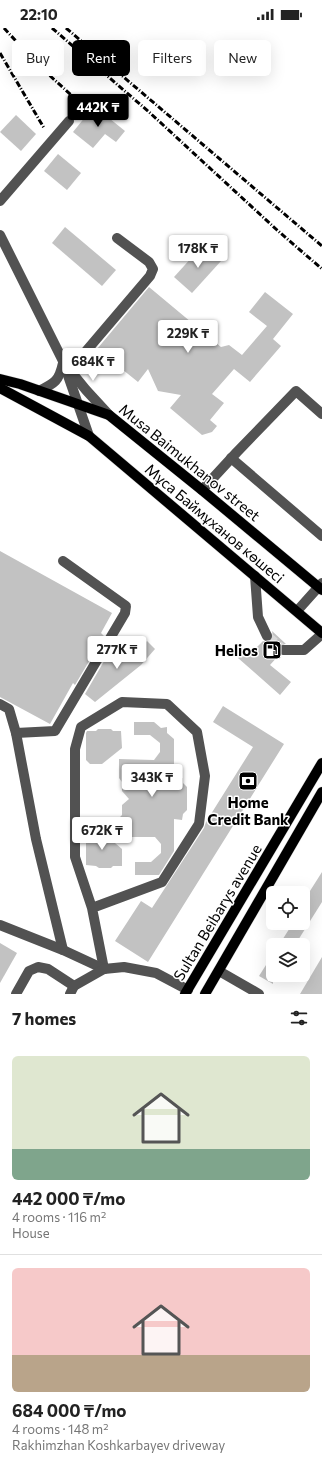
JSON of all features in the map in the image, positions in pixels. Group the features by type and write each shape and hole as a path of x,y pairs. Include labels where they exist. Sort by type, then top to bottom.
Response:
{"main road":[{"name":"Musa Baimukhanov street","path":"0,379 20,384 109,415 321,586"},
{"path":"0,388 89,436"},
{"name":"Мұса Баймұханов көшесі","path":"89,436 322,633"},
{"name":"Sultan Beibarys avenue","path":"187,992 322,763"},
{"name":"Sultan Beibarys avenue","path":"205,994 322,792"}],"street":[{"path":"0,201 69,121"},
{"path":"0,235 63,361 89,436"},
{"path":"70,370 150,276 153,269 149,262 118,238"},
{"path":"63,361 86,390 109,415"},
{"path":"39,391 54,384 60,375 63,361"},
{"path":"202,490 231,458 296,392 322,414"},
{"path":"231,458 322,536"},
{"path":"16,733 55,731 125,613 126,606 63,561"},
{"path":"256,576 258,617 267,636"},
{"path":"297,612 321,586"},
{"path":"283,650 304,650 322,633"},
{"path":"92,908 162,882 199,824 205,776 197,732 167,704 122,702 81,727 75,749 75,857 92,908 104,969"},
{"path":"0,704 9,709 16,733 36,839 63,950"},
{"path":"0,925 63,950 104,969"},
{"path":"16,994 29,971 38,967 48,969 72,990 104,969 124,967 156,973 187,992"},
{"path":"219,971 259,994"}],"building":[{"path":"94,106 125,131 116,142 105,134 93,148 73,132"},
{"path":"16,115 36,134 21,151 0,132"},
{"path":"58,154 81,173 67,190 44,171"},
{"path":"65,227 116,270 102,286 52,243"},
{"path":"203,245 221,261 192,293 174,277"},
{"path":"149,287 221,347 229,345 242,355 267,326 249,312 265,292 293,314 273,339 281,346 250,382 234,369 212,394 224,403 210,420 217,426 212,432 202,435 170,408 181,395 158,391 148,369 138,382 97,349"},
{"path":"0,551 112,613 101,633 104,636 75,685 73,683 50,724 0,697"},
{"path":"272,631 286,644 280,644 278,646 277,650 279,655 270,665 291,682 280,695 238,658 247,648 252,652 263,641 270,642 273,637"},
{"path":"147,641 155,649 141,665 95,702 85,694 114,644 130,658"},
{"path":"223,706 284,744 148,962 115,941 141,901 152,908 204,828 206,822 253,747 213,722"},
{"path":"134,722 154,722 161,728 167,727 167,733 174,739 174,779 183,778 183,783 187,787 187,810 183,814 182,820 174,819 174,851 159,875 135,875 135,862 151,862 161,853 161,844 155,837 119,837 119,818 122,815 122,805 129,799 122,791 122,782 119,778 119,759 154,760 160,752 160,743 150,735 134,735"},
{"path":"98,729 121,731 122,748 102,764 90,764 86,760 86,733 87,731 96,731"},
{"path":"90,832 102,832 122,849 122,866 99,868 96,866 86,865 86,836"},
{"path":"322,872 322,902 310,921 310,891"},
{"path":"289,930 304,930 299,938 283,938"},
{"path":"0,943 17,953 0,983"},
{"path":"322,957 322,994 300,994 307,982 310,982 310,977"},
{"path":"266,965 266,980 259,976"}],"tunnel":[{"path":"267,636 283,650"}],"railway":[{"path":"4,28 36,63 81,104"},
{"path":"52,28 149,112 277,230 322,269"},
{"path":"66,28 322,246"},
{"path":"0,53 44,128"}],"place":[{"name":"Helios","path":"272,650"},
{"name":"Home Credit Bank","path":"248,781"}]}
